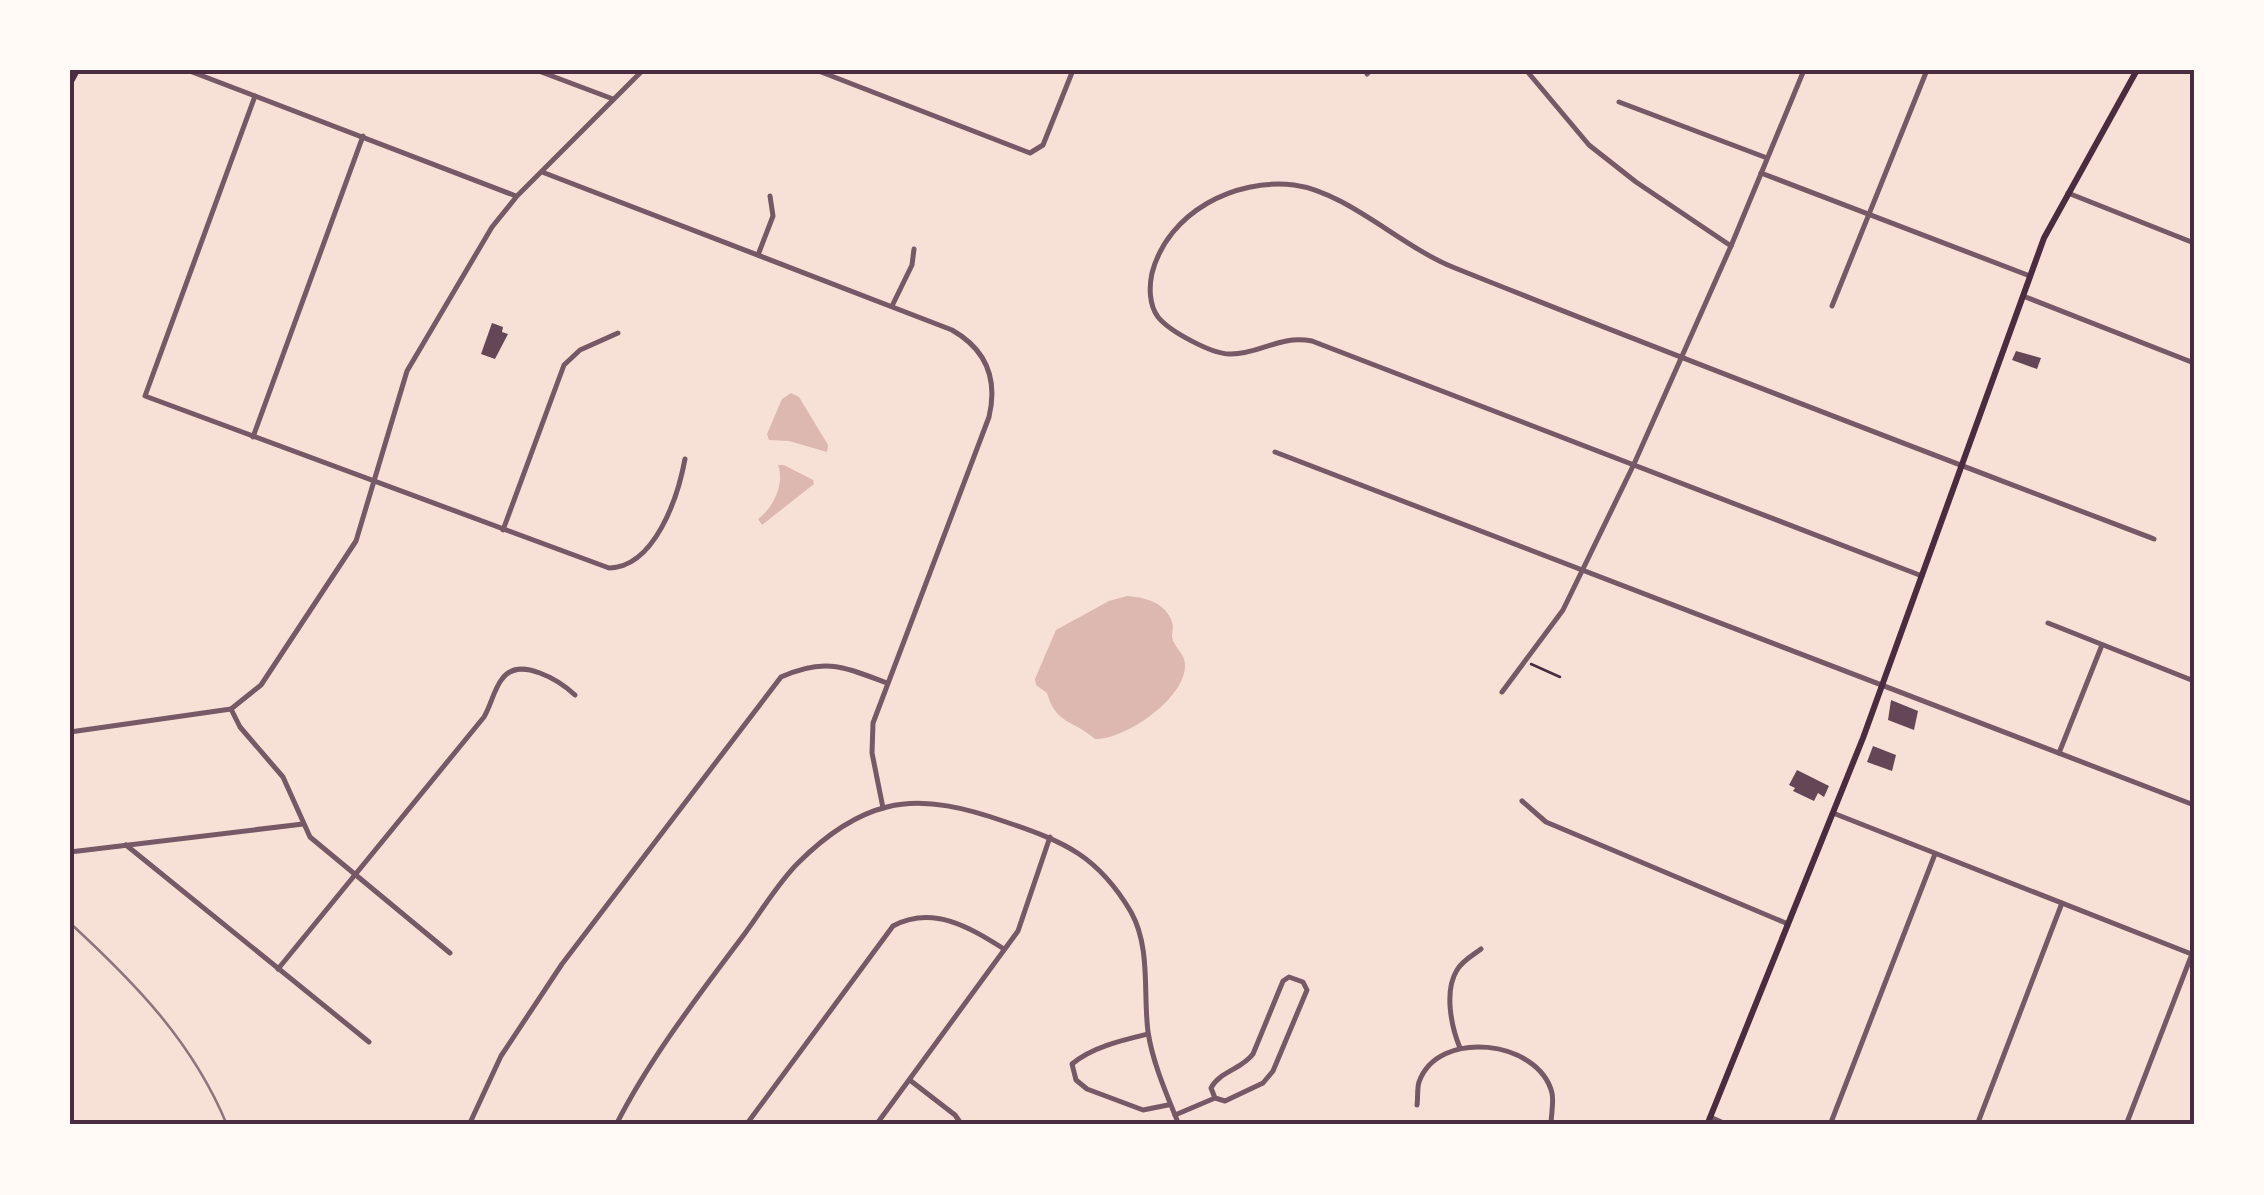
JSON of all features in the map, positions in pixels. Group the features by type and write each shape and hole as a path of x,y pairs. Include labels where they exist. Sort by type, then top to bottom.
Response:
{"main road":[{"path":"70,82 76,70"},
{"path":"1708,1121 1882,685 2044,238 2137,70"}],"street":[{"path":"187,70 517,196"},
{"path":"536,70 614,100"},
{"path":"70,732 231,709 261,685 349,554 362,527 411,362 492,227 517,196 643,70"},
{"path":"816,70 1030,152 1043,145 1073,70"},
{"path":"1526,70 1589,145 1731,246"},
{"path":"1502,692 1563,610 1634,464 1804,70"},
{"path":"1832,306 1926,70"},
{"path":"255,96 145,396 602,567 629,565 653,544 681,479 684,459"},
{"path":"1618,102 1767,158"},
{"path":"252,437 364,136"},
{"path":"542,172 892,306 964,336 982,354 994,390 980,441 873,724 872,753 883,808"},
{"path":"1761,173 2030,276"},
{"path":"1922,576 1312,341 1283,339 1231,354 1209,350 1159,318 1154,308 1150,296 1152,274 1166,240 1190,214 1226,194 1256,185 1312,189 1448,266 2154,539"},
{"path":"2068,193 2194,243"},
{"path":"758,256 773,216 770,196"},
{"path":"892,306 912,265 914,249"},
{"path":"2023,296 2194,363"},
{"path":"503,530 564,366 580,350 618,333"},
{"path":"1275,452 2194,804"},
{"path":"2048,624 2194,681"},
{"path":"2059,752 2102,644"},
{"path":"468,1125 501,1056 562,964 781,677 818,664 841,666 887,683"},
{"path":"278,969 484,717 507,673 526,670 562,683 575,695"},
{"path":"231,709 240,727 283,777 310,837 450,953"},
{"path":"616,1125 632,1094 709,981 796,865 827,837 883,808 910,802 970,810 1050,837 1093,862 1114,885 1134,917 1143,948 1148,1034 1168,1104 1179,1125"},
{"path":"1522,802 1546,822 1788,924"},
{"path":"1833,813 2193,955 2126,1125"},
{"path":"70,852 303,824"},
{"path":"876,1125 1018,931 1050,837"},
{"path":"126,845 369,1042"},
{"path":"1830,1125 1936,854"},
{"path":"1977,1125 2062,903"},
{"path":"746,1125 894,926 910,917 926,915 965,927 1004,950"},
{"path":"1460,1048 1452,1031 1450,984 1458,966 1481,948"},
{"path":"1175,1116 1215,1098 1225,1101 1263,1083 1273,1071 1307,990 1303,982 1289,977 1283,980 1254,1054 1238,1069 1215,1079 1215,1098"},
{"path":"1148,1034 1120,1040 1080,1057 1072,1064 1072,1073 1080,1085 1130,1106 1143,1110 1168,1104"},
{"path":"1417,1106 1419,1082 1432,1063 1460,1048 1492,1046 1523,1058 1541,1071 1552,1094 1551,1125"},
{"path":"910,1081 955,1115 962,1125"},
{"path":"1708,1121 1728,1125"}],"path":[{"path":"1525,661 1560,677"}],"shaded area":[{"path":"791,393 799,397 828,445 827,452 789,441 769,440 767,434 782,399"},
{"path":"778,465 813,480 814,484 762,525 758,519 779,488"},
{"path":"1127,596 1154,602 1169,615 1173,641 1185,661 1183,678 1152,715 1122,732 1095,739 1055,711 1035,679 1056,630 1109,601"}],"building":[{"path":"492,323 508,334 495,359 481,354"},
{"path":"2016,351 2041,358 2037,369 2012,360"},
{"path":"1891,700 1918,711 1914,730 1888,720"},
{"path":"1873,746 1896,755 1892,771 1867,762"},
{"path":"1797,770 1829,786 1824,797 1818,793 1814,801 1793,791 1795,788 1789,785"}],"railway":[{"path":"70,923 117,968 180,1040 227,1125"}]}
